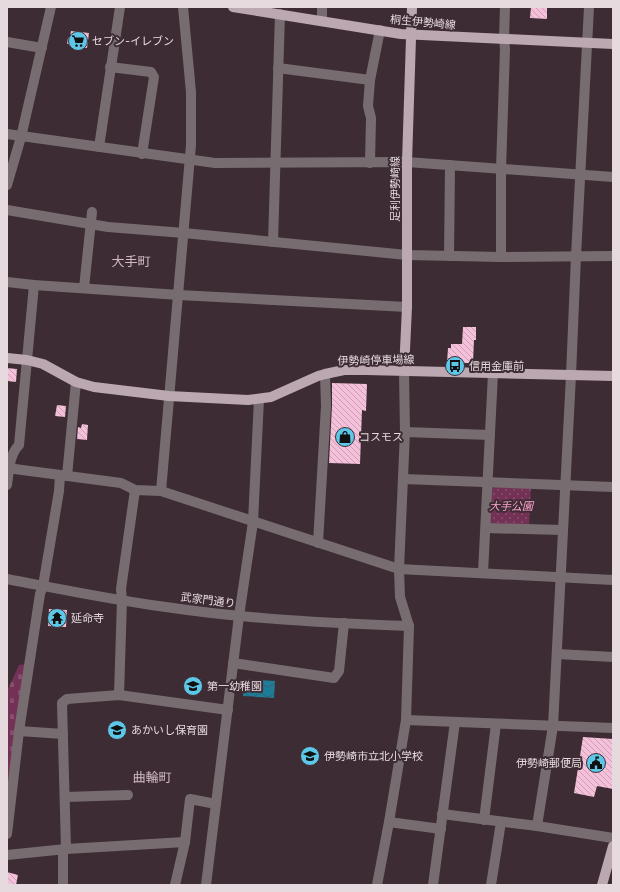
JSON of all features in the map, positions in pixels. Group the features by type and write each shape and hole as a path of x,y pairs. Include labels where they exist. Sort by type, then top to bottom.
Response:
{"main road":[{"name":"桐生伊勢崎線","path":"233,7 411,35 613,44"},
{"name":"足利伊勢崎線","path":"404,371 407,255 407,162 412,7"},
{"name":"伊勢崎停車場線","path":"7,358 27,360 51,368 76,382 94,387 169,396 259,399 285,392 318,376 344,370 613,376"},
{"path":"602,885 611,864 613,846"}],"street":[{"path":"7,185 51,7"},
{"path":"99,147 120,7"},
{"path":"161,491 190,160 191,92 184,7"},
{"path":"322,7 322,20"},
{"path":"501,257 501,169 505,7"},
{"path":"537,826 553,726 589,7"},
{"path":"272,242 280,14"},
{"path":"370,163 371,118 368,106 370,80 380,30"},
{"path":"7,42 42,48"},
{"path":"110,67 151,72 154,77 142,154"},
{"path":"278,68 370,80"},
{"path":"7,134 215,163 407,162 613,177"},
{"path":"449,256 450,165"},
{"path":"7,210 90,225 407,255 501,257 613,256"},
{"path":"84,288 92,212"},
{"path":"7,282 179,295 406,307"},
{"path":"7,485 8,468 15,449 19,445 34,285"},
{"path":"377,885 406,720 408,626 400,597 399,569 405,432 404,371"},
{"path":"484,573 493,373"},
{"path":"318,543 326,406 325,374"},
{"path":"7,834 19,731 40,594 43,586 59,491 63,476 76,382"},
{"path":"206,885 239,616 253,522 259,399"},
{"path":"405,432 490,435"},
{"path":"8,468 121,483 135,490 161,491 399,569 613,580"},
{"path":"403,479 613,487"},
{"path":"119,696 122,600 121,589 135,490"},
{"path":"486,528 562,530"},
{"name":"武家門通り","path":"7,579 122,600 239,616 408,626"},
{"path":"233,663 334,678 339,671 344,623"},
{"path":"557,654 613,657"},
{"path":"63,885 65,797 62,703 67,699 119,696 228,710"},
{"path":"406,720 613,728"},
{"path":"433,885 456,722"},
{"path":"484,820 496,724"},
{"path":"19,731 63,734"},
{"path":"65,797 128,795"},
{"path":"175,885 185,842 190,799 216,804"},
{"path":"442,814 537,826 613,838"},
{"path":"389,822 440,829"},
{"path":"491,885 501,822"},
{"path":"7,855 65,849 185,842"}],"green space":[{"name":"大手公園","path":"495,486 531,487 529,526 492,525 490,522 492,489"},
{"path":"26,664 7,804 7,691 19,665"}],"water":[{"path":"244,679 275,681 274,698 243,696"}],"building":[{"path":"531,7 547,7 547,19 530,18"},
{"name":"セブン-イレブン","path":"71,31 89,33 87,48 69,46 69,44 67,44"},
{"path":"463,327 476,327 473,363 447,363 448,348 451,348 451,344 462,344"},
{"path":"7,368 17,369 16,382 7,381"},
{"name":"コスモス","path":"332,383 367,384 366,411 362,410 360,464 329,463"},
{"path":"57,405 66,406 65,417 55,416"},
{"path":"82,424 88,425 87,440 77,439 78,427 81,428"},
{"name":"延命寺","path":"49,609 67,610 66,627 48,626"},
{"name":"伊勢崎郵便局","path":"583,737 613,739 613,789 597,786 594,797 574,793"},
{"path":"7,872 18,875 16,885 7,885"}],"place":[{"name":"セブン-イレブン","path":"78,41"},
{"name":"信用金庫前","path":"455,366"},
{"name":"コスモス","path":"345,437"},
{"name":"延命寺","path":"57,618"},
{"name":"第一幼稚園","path":"193,686"},
{"name":"あかいし保育園","path":"117,730"},
{"name":"伊勢崎市立北小学校","path":"310,756"},
{"name":"伊勢崎郵便局","path":"596,763"}],"district":[{"name":"大手町","path":"131,261"},
{"name":"曲輪町","path":"152,777"}]}
